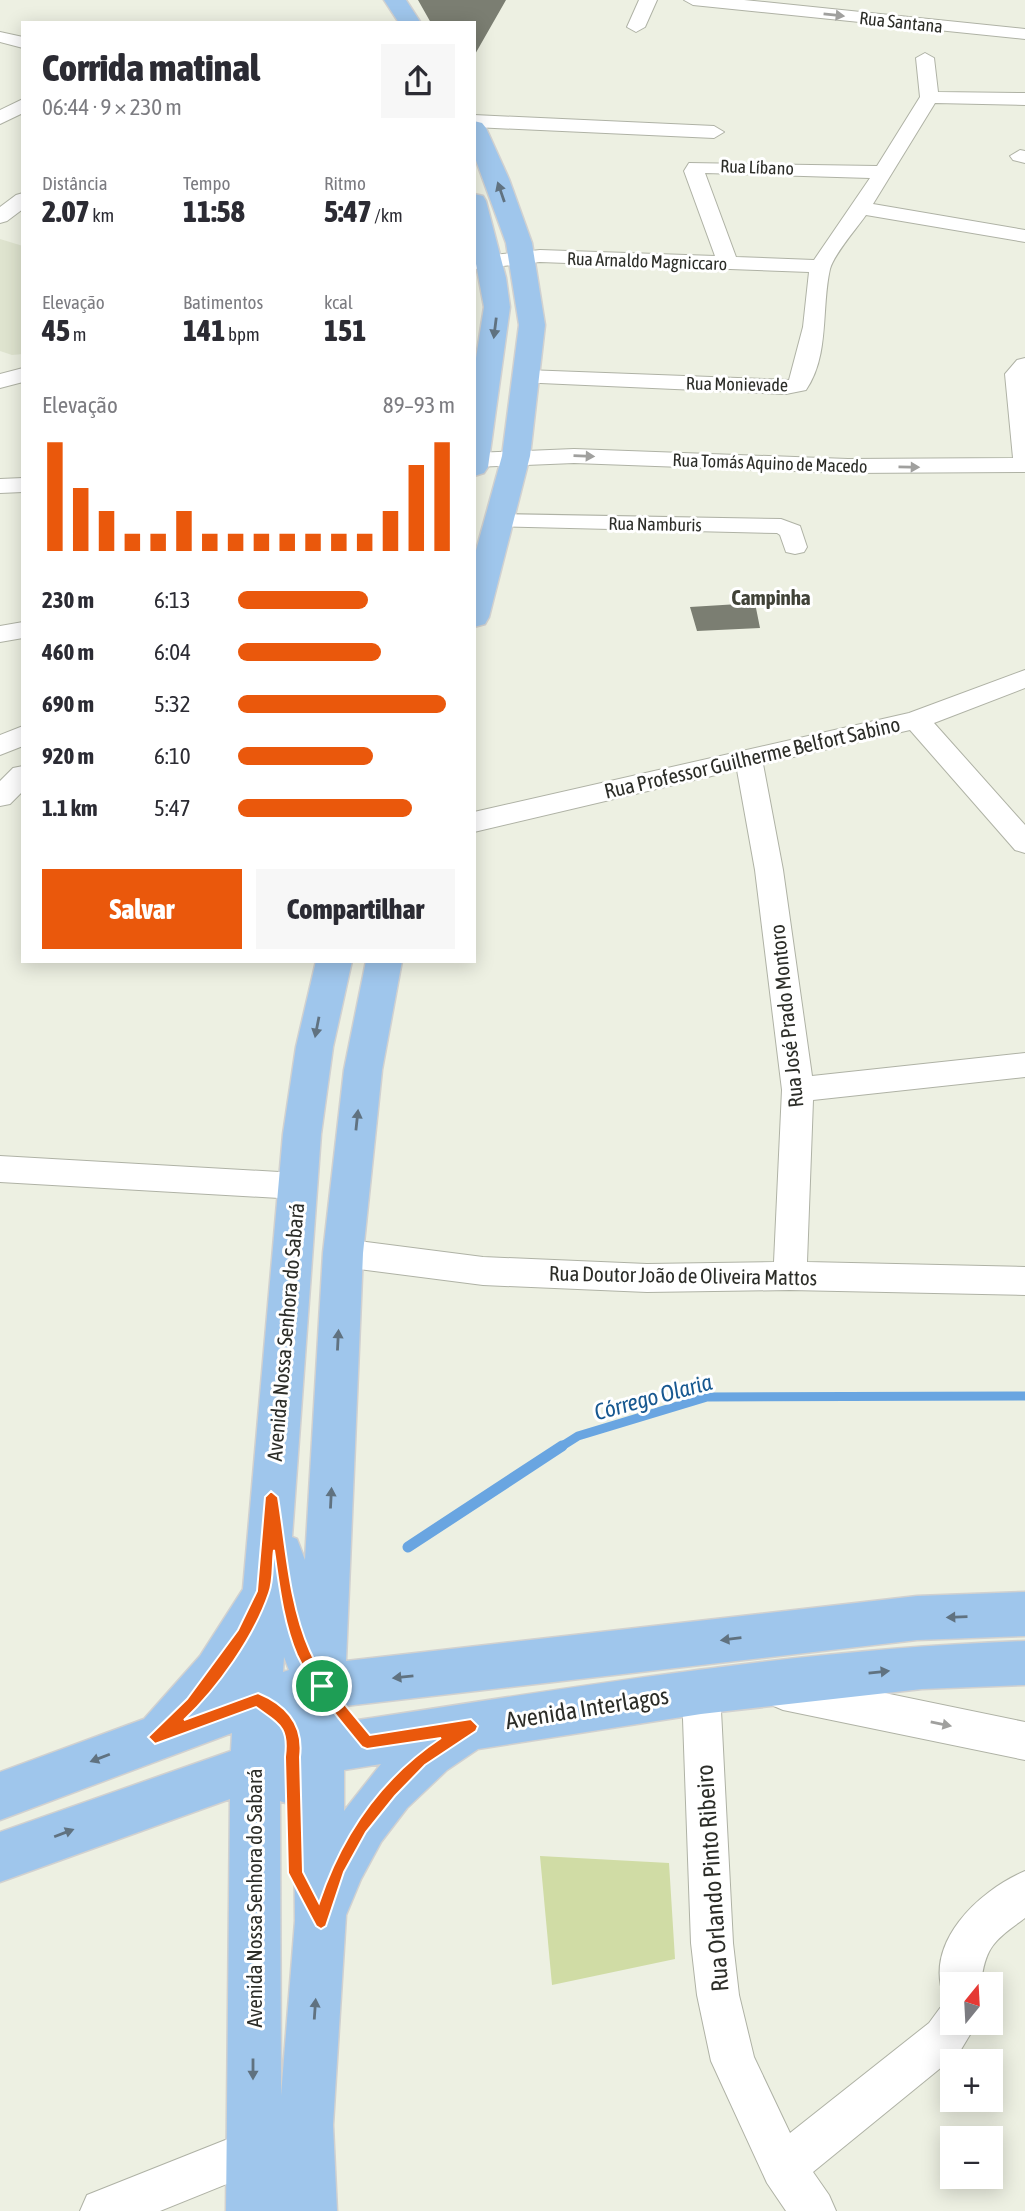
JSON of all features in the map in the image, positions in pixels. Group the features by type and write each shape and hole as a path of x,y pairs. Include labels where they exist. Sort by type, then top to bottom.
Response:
{"main road":[{"path":"395,0 409,21"},
{"path":"476,132 497,179 522,256 532,325 516,456 476,610"},
{"path":"476,216 482,262 497,307 476,455"},
{"name":"Avenida Nossa Senhora do Sabará","path":"309,2211 306,2126 321,1921 309,1754 258,1700 263,1591 296,1186 310,1066 334,963"},
{"name":"Avenida Nossa Senhora do Sabará","path":"254,2211 253,2151 309,1754 322,1686 342,1253 363,1070 384,963"},
{"path":"271,1497 289,1603 303,1651 322,1686"},
{"path":"155,1737 192,1703 219,1670 243,1635 263,1591"},
{"path":"0,1796 258,1700 322,1686 917,1618 1025,1614"},
{"name":"Avenida Interlagos","path":"0,1857 124,1811 309,1754 701,1691 922,1667 1025,1663"},
{"path":"321,1921 338,1869 361,1827 389,1791 420,1760 471,1726"}],"street":[{"path":"636,27 648,0"},
{"name":"Rua Santana","path":"693,0 1025,34"},
{"path":"0,37 21,42"},
{"path":"925,58 929,97 1025,99"},
{"name":"Rua Monievade","path":"526,377 786,387 798,385 806,365 814,327 820,266 861,208 929,97"},
{"path":"0,118 21,106"},
{"path":"476,121 713,132"},
{"name":"Rua Líbano","path":"728,264 694,171 696,167 703,165 881,172"},
{"path":"5,225 21,202"},
{"path":"861,208 1025,236"},
{"name":"Rua Arnaldo Magniccaro","path":"482,262 522,256 820,266"},
{"path":"0,366 15,377"},
{"path":"1025,366 1016,373 1025,465"},
{"name":"Rua Tomás Aquino de Macedo","path":"476,462 516,456 915,467 1025,465"},
{"path":"0,486 21,485"},
{"name":"Rua Namburis","path":"501,521 781,526 791,531 795,547"},
{"name":"Rua Professor Guilherme Belfort Sabino","path":"476,822 916,720 1025,678"},
{"path":"916,720 1024,842"},
{"path":"0,746 21,736"},
{"name":"Rua José Prado Montoro","path":"748,758 769,870 798,1090 790,1276"},
{"path":"0,797 21,777"},
{"path":"798,1090 1025,1067"},
{"path":"0,1168 296,1186"},
{"name":"Rua Doutor João de Oliveira Mattos","path":"342,1253 483,1270 647,1278 790,1276 1025,1281"},
{"path":"754,1685 1025,1741"},
{"name":"Rua Orlando Pinto Ribeiro","path":"701,1691 712,1943 718,1995 733,2062 782,2167 813,2211"},
{"path":"962,1972 964,1952 972,1934 1025,1892"},
{"path":"782,2167 946,2035"},
{"path":"103,2211 253,2151"}],"shaded area":[{"path":"0,239 21,245 21,354 12,355 0,351"}],"green space":[{"path":"540,1856 669,1863 675,1959 552,1985"}],"building":[{"path":"418,0 506,0 476,52 476,21 430,21"},
{"path":"755,603 760,628 697,631 690,607"}],"waterway":[{"name":"Córrego Olaria","path":"559,1448 578,1436 707,1397 1025,1396"},
{"name":"Córrego Olaria","path":"408,1547 562,1446"}],"district":[{"name":"Campinha","path":"771,597"}],"route":[{"path":"271,1497 289,1603 303,1651 322,1686 367,1742 471,1726 420,1760 389,1791 361,1827 338,1869 321,1921 296,1873 292,1757 295,1741 286,1720 258,1700 155,1737 192,1703 243,1635 263,1591 271,1497"}]}
